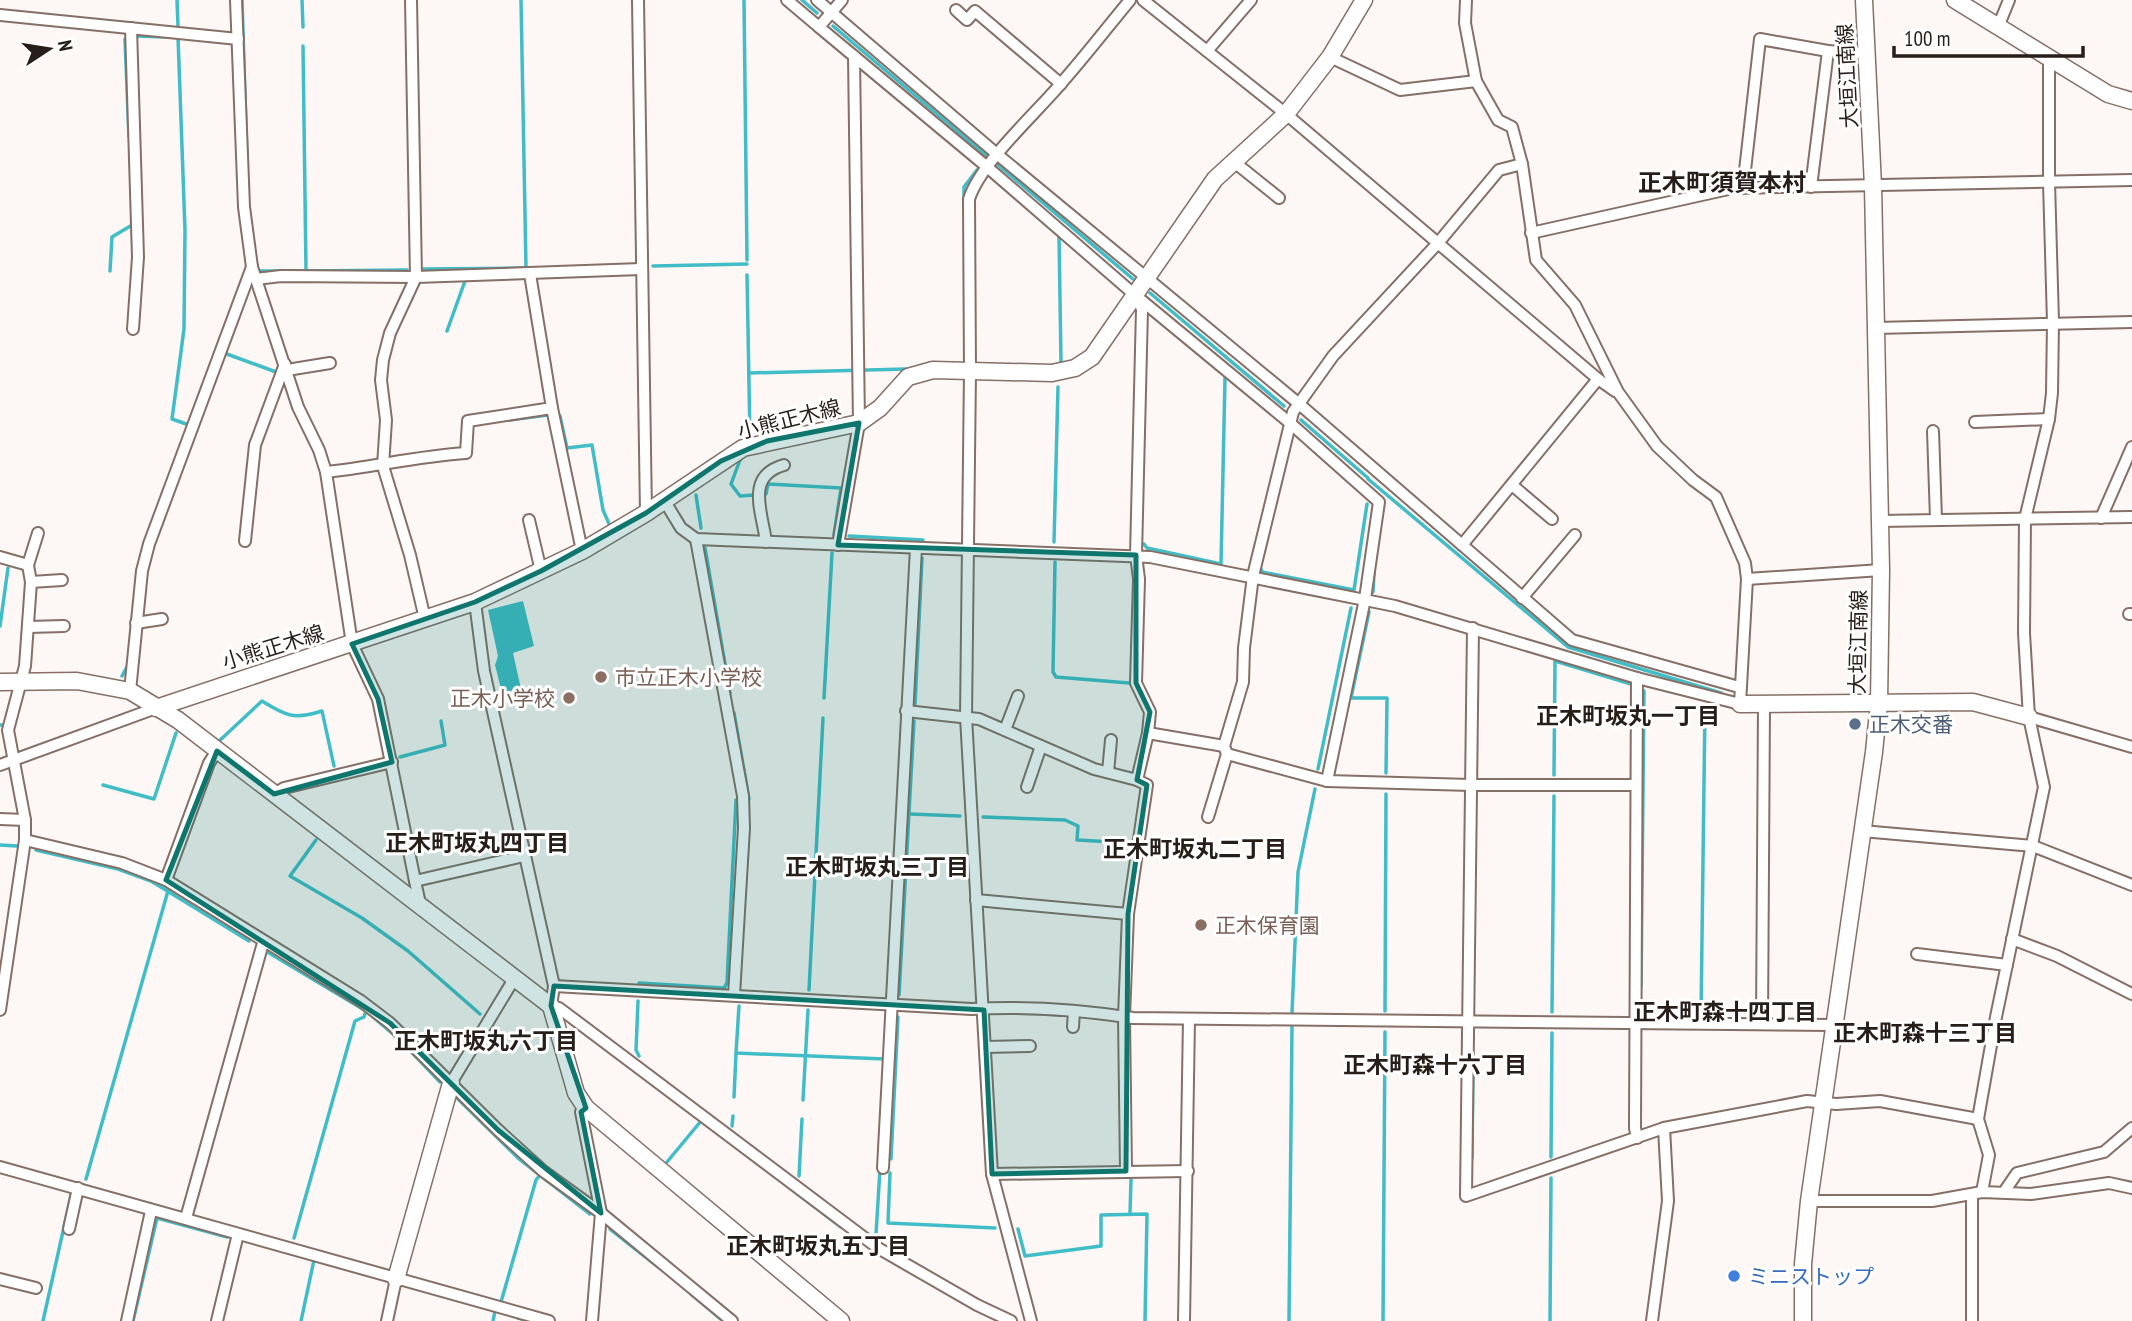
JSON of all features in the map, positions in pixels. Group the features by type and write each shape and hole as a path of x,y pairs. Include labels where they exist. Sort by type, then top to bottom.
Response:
{"main road":[{"name":"小熊正木線","path":"156,708 475,602 582,551 646,513 743,448 859,423 880,408 908,377 933,370 1052,373 1075,368 1092,357 1215,179 1286,114 1329,57 1364,0"},
{"name":"大垣江南線","path":"1803,1321 1803,1264 1821,1102 1879,703 1881,570 1874,186 1864,0"},
{"path":"1955,0 2108,94 2132,101"},
{"path":"0,682 77,681 130,691 178,720 551,1006 576,1093 586,1108 841,1321"},
{"path":"1740,705 1973,702 2029,717"},
{"path":"396,1279 451,1083"}],"street":[{"path":"236,0 244,207 252,267 298,407 319,450 326,472 352,644 379,699 419,899 417,903"},
{"path":"411,0 416,277 390,333 381,380 386,420 383,466 410,555 425,618"},
{"path":"638,0 646,513"},
{"path":"787,0 1290,423 1379,502 1365,599 1327,781"},
{"path":"817,0 998,155 1298,404 1572,640 1740,687"},
{"path":"819,27 842,0"},
{"path":"1031,1321 992,1174 976,900 966,717 971,370 969,199 974,184 986,166 1061,84 1130,0"},
{"path":"1143,0 1286,114 1598,379 1618,392"},
{"path":"1207,51 1251,0"},
{"path":"664,500 681,528 696,539 968,551 1136,555 1253,576 1365,599 1740,705 1747,579 1745,563 1716,497 1693,480 1657,446 1618,392 1575,304 1536,260 1522,164 1512,127 1498,120 1476,81 1465,23 1466,0"},
{"path":"1998,27 2009,0"},
{"path":"956,10 967,20 975,11 1061,84"},
{"path":"0,15 238,39"},
{"path":"131,28 138,257 133,329"},
{"path":"1743,188 1760,39 1828,51 1866,54"},
{"path":"1811,187 1828,51"},
{"path":"838,545 859,423 854,56"},
{"path":"1329,57 1400,90 1476,81"},
{"path":"1972,1321 1977,1194 1989,1155 1978,1119 2044,788 2029,717 2024,633 2025,519 2049,419 2053,322 2049,58"},
{"path":"1233,161 1279,198"},
{"path":"1208,817 1243,682 1244,648 1253,576 1293,412 1333,356 1438,243 1499,170 1522,164"},
{"path":"1531,233 1733,188 2132,180"},
{"path":"130,691 142,571 149,544 252,267"},
{"path":"256,279 281,276 416,277 641,270"},
{"path":"530,274 552,408 582,551"},
{"path":"1135,295 1142,309 1136,683 1150,712 1137,780"},
{"path":"1875,328 2132,322"},
{"path":"286,367 330,363"},
{"path":"245,541 255,445 286,367"},
{"path":"1462,545 1598,379"},
{"path":"326,472 466,453 468,421 552,408"},
{"path":"1975,422 2049,419"},
{"path":"1933,431 1936,519"},
{"path":"2101,518 2132,447"},
{"path":"765,542 759,498 761,480 766,472 784,465"},
{"path":"1511,485 1552,519"},
{"path":"1879,521 2132,517"},
{"path":"529,520 541,571"},
{"path":"0,1010 25,841 25,820 8,730 25,666 31,582 29,565 38,533"},
{"path":"1522,598 1575,536"},
{"path":"696,539 743,796 744,828 734,995"},
{"path":"883,1168 916,548"},
{"path":"0,557 29,565"},
{"path":"1747,579 1881,570"},
{"path":"31,582 62,580"},
{"path":"475,602 484,671 554,986 551,1006 559,1008 878,1248 977,1305 1011,1321"},
{"path":"136,623 162,619"},
{"path":"28,627 64,626"},
{"path":"1473,628 1466,1196 1664,1128 1807,1101 1880,1101 1978,1119"},
{"path":"1637,678 1637,1138"},
{"path":"1005,730 1018,696"},
{"path":"1762,1023 1764,705"},
{"path":"0,765 156,708"},
{"path":"906,711 979,719 1094,768 1147,785 1128,914 1124,1017 1126,1171"},
{"path":"2029,717 2132,747"},
{"path":"1148,733 1225,750 1327,781 1471,785 1636,785"},
{"path":"1108,772 1111,740"},
{"path":"1027,787 1041,746"},
{"path":"166,880 209,763 218,751"},
{"path":"274,794 284,788 392,762"},
{"path":"0,819 25,820"},
{"path":"1862,831 2033,846 2132,885"},
{"path":"25,841 122,863 166,880 263,943 360,1001 390,1023 543,1171 601,1213 732,1321"},
{"path":"415,881 524,856"},
{"path":"976,900 1128,914"},
{"path":"2012,939 2057,956 2132,994"},
{"path":"186,1218 263,943"},
{"path":"1917,954 2007,965"},
{"path":"451,1083 514,979"},
{"path":"554,986 892,1005 1104,1012 1124,1017 1189,1019 1833,1025"},
{"path":"1073,1027 1074,1011"},
{"path":"1184,1321 1189,1019"},
{"path":"985,1047 1030,1046"},
{"path":"586,1108 581,1112 601,1213 592,1321"},
{"path":"1652,1321 1668,1201 1664,1128"},
{"path":"2004,1192 2017,1173 2104,1152 2132,1128"},
{"path":"0,1167 549,1321"},
{"path":"992,1174 1188,1171"},
{"path":"1809,1201 1932,1202 1977,1194 2031,1194 2109,1183 2132,1188"},
{"path":"69,1229 78,1188"},
{"path":"127,1321 151,1211"},
{"path":"217,1321 238,1234"},
{"path":"0,1279 36,1288"},
{"path":"387,1321 396,1279"}],"highlighted area":[{"path":"859,423 838,545 1136,555 1136,683 1150,712 1137,780 1147,785 1128,914 1126,1171 992,1174 984,1010 554,986 551,1006 586,1108 581,1112 601,1213 498,1130 390,1023 166,880 217,751 274,794 392,762 378,699 352,644 475,602 541,571 646,513 721,461 767,441"}],"water":[{"path":"523,601 534,646 513,653 521,689 502,693 495,665 498,656 488,610"}],"waterway":[{"path":"177,0 178,26"},
{"path":"242,0 247,159"},
{"path":"302,0 303,27"},
{"path":"521,0 526,268"},
{"path":"744,0 747,260"},
{"path":"802,0 817,13"},
{"path":"833,26 988,157"},
{"path":"135,36 166,37"},
{"path":"178,37 185,230 184,329 172,419 189,425"},
{"path":"128,38 125,39 129,137"},
{"path":"303,46 306,271 407,270"},
{"path":"996,163 1133,279"},
{"path":"964,202 964,187 977,170"},
{"path":"110,271 112,237 132,225 132,222"},
{"path":"1059,235 1059,364"},
{"path":"653,266 747,264"},
{"path":"423,269 525,268"},
{"path":"256,271 306,271"},
{"path":"747,275 750,439"},
{"path":"447,331 465,281"},
{"path":"1150,293 1284,406"},
{"path":"224,353 276,372"},
{"path":"749,373 906,369"},
{"path":"1144,544 1147,548 1221,564 1225,378"},
{"path":"1054,542 1058,387"},
{"path":"509,420 548,415"},
{"path":"560,416 567,448 592,445 603,510 610,526"},
{"path":"1301,420 1368,478"},
{"path":"740,460 731,484 740,496 766,494 768,484 841,488 834,535"},
{"path":"1368,479 1568,647 1721,693"},
{"path":"696,495 701,528"},
{"path":"1260,567 1262,572 1354,590 1367,504"},
{"path":"849,536 923,540"},
{"path":"705,548 730,693"},
{"path":"824,698 832,553"},
{"path":"915,704 922,558"},
{"path":"1055,562 1053,672 1056,677 1129,683"},
{"path":"0,626 8,568"},
{"path":"1373,592 1374,573"},
{"path":"1318,769 1351,608"},
{"path":"1369,612 1351,698 1387,698 1386,773"},
{"path":"1554,775 1555,661 1631,684"},
{"path":"122,676 128,665"},
{"path":"1641,986 1644,691"},
{"path":"218,742 262,701 290,715 322,711 334,766"},
{"path":"1641,1011 1645,1016 1701,1016 1705,707"},
{"path":"734,713 749,799"},
{"path":"809,990 823,718"},
{"path":"400,757 445,745 441,721"},
{"path":"899,995 914,721"},
{"path":"103,785 154,799 176,733"},
{"path":"1292,1013 1298,872 1315,789"},
{"path":"1385,1011 1386,794"},
{"path":"1552,1012 1554,796"},
{"path":"639,983 724,988 727,983 736,800"},
{"path":"910,814 960,816"},
{"path":"983,817 1065,820 1078,826 1077,840 1132,843"},
{"path":"316,840 290,876 362,918 408,951 480,1014"},
{"path":"0,845 17,846"},
{"path":"36,850 118,869 151,881 249,941"},
{"path":"86,1179 168,891"},
{"path":"269,953 366,1011 400,1040 440,1082"},
{"path":"638,1001 636,1050 639,1056"},
{"path":"739,1006 736,1053 885,1059"},
{"path":"803,1100 808,1010"},
{"path":"294,1238 355,1021 364,1017 366,1011"},
{"path":"891,1159 898,1017"},
{"path":"1289,1321 1292,1027"},
{"path":"1383,1321 1385,1032"},
{"path":"1551,1157 1552,1033"},
{"path":"734,1097 736,1053"},
{"path":"1472,1158 1473,1066"},
{"path":"458,1099 518,1158 590,1214"},
{"path":"732,1126 733,1116"},
{"path":"799,1176 802,1119"},
{"path":"667,1162 701,1121"},
{"path":"744,1153 841,1227"},
{"path":"876,1234 880,1169"},
{"path":"890,1173 888,1223 995,1228"},
{"path":"501,1302 536,1180 540,1175"},
{"path":"1550,1321 1551,1178"},
{"path":"1130,1214 1131,1179"},
{"path":"43,1321 72,1191"},
{"path":"1018,1229 1025,1256 1101,1246 1101,1215 1147,1214 1145,1321"},
{"path":"133,1321 157,1218 227,1237"},
{"path":"610,1229 657,1266"},
{"path":"301,1321 314,1260"},
{"path":"692,1295 723,1321"},
{"path":"493,1321 495,1311"},
{"path":"518,1318 529,1321"}],"place":[{"name":"市立正木小学校","path":"601,677"},
{"name":"正木小学校","path":"569,698"},
{"name":"正木交番","path":"1855,724"},
{"name":"正木保育園","path":"1201,925"},
{"name":"ミニストップ","path":"1734,1276"}],"district":[{"name":"正木町須賀本村","path":"1722,182"},
{"name":"正木町坂丸一丁目","path":"1628,715"},
{"name":"正木町坂丸四丁目","path":"477,842"},
{"name":"正木町坂丸二丁目","path":"1195,848"},
{"name":"正木町坂丸三丁目","path":"877,866"},
{"name":"正木町森十四丁目","path":"1725,1011"},
{"name":"正木町森十三丁目","path":"1925,1032"},
{"name":"正木町坂丸六丁目","path":"486,1040"},
{"name":"正木町森十六丁目","path":"1435,1064"},
{"name":"正木町坂丸五丁目","path":"818,1245"}]}
